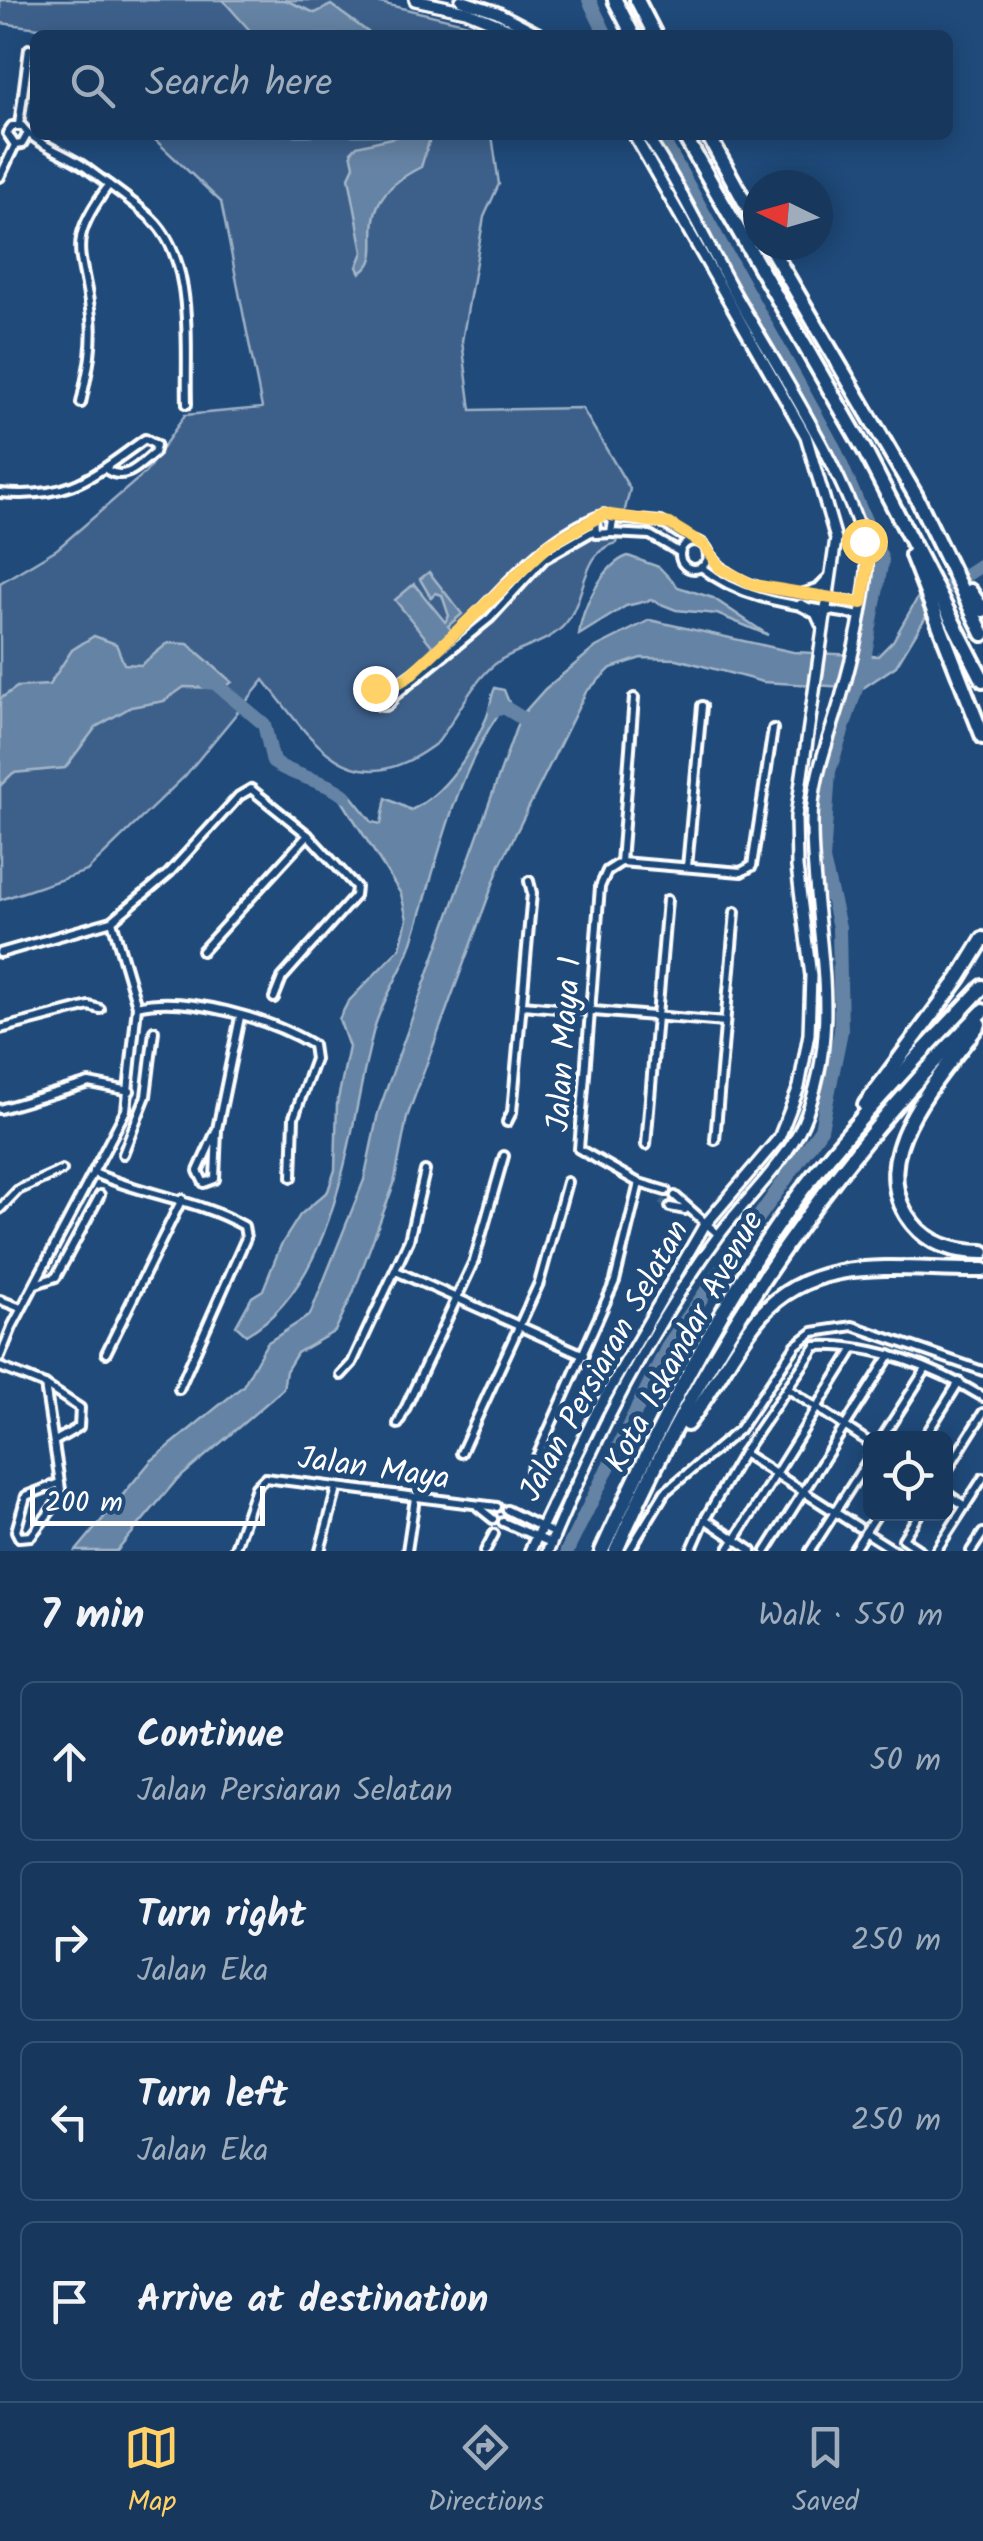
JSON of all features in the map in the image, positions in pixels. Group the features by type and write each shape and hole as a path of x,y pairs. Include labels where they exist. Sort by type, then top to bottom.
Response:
{"highway":[{"path":"615,0 630,30"},
{"path":"637,0 652,30"},
{"path":"687,140 894,505 983,680"},
{"path":"711,140 743,199"},
{"path":"778,260 949,560 983,610"},
{"path":"894,505 983,737"},
{"path":"949,560 983,634"},
{"path":"793,1204 970,964 983,938"},
{"name":"Kota Iskandar Avenue","path":"602,1551 694,1365 793,1204 864,1116 983,987"},
{"path":"983,1015 914,1115 894,1167 897,1194 918,1229 946,1248 983,1252"},
{"name":"Kota Iskandar Avenue","path":"616,1551 660,1458 778,1251 877,1124 983,1015"},
{"path":"660,1458 711,1394 760,1316 800,1285 840,1270 979,1271"}],"street":[{"path":"415,0 466,11 512,30"},
{"path":"461,0 530,30"},
{"path":"18,125 29,49"},
{"path":"15,145 4,133 18,125"},
{"path":"18,125 30,137"},
{"path":"0,177 15,145 24,142 27,135"},
{"path":"36,140 74,160 152,220 172,251 182,289 187,404"},
{"name":"Jalan Persiaran Selatan","path":"530,1551 597,1411 704,1226 779,1138 800,1087 809,1034 811,976 797,867 796,817 836,539 806,436 637,140"},
{"name":"Jalan Persiaran Selatan","path":"551,1543 610,1417 719,1235 792,1147 815,1091 824,1036 827,976 812,865 812,818 818,766 840,702 868,566 864,541 816,432 649,140"},
{"path":"81,404 92,336 78,242 85,217 108,185"},
{"path":"0,492 51,494 107,470 145,439 156,445 154,453 129,473 107,470"},
{"path":"831,515 848,506"},
{"path":"593,530 544,558 490,618 392,692 481,613 550,544 604,514 661,522 707,548 720,568 741,580 862,603"},
{"path":"593,530 595,518"},
{"path":"611,518 611,533"},
{"path":"593,530 600,536 650,535 680,552 686,567 701,567 737,592 860,616"},
{"path":"680,552 691,541"},
{"path":"701,567 708,559 707,548"},
{"path":"804,594 824,585 834,569"},
{"path":"801,605 816,613 822,637"},
{"path":"634,698 621,862 740,872 752,866 772,729"},
{"path":"688,867 702,706"},
{"path":"0,953 112,921 169,872 247,789 256,791 308,835 350,875 356,892 282,978 274,998"},
{"path":"202,951 308,835"},
{"name":"Jalan Maya 1","path":"621,862 607,871 600,887 579,1149 662,1195"},
{"path":"508,1122 522,1004 529,882"},
{"path":"646,1145 667,900"},
{"path":"714,1140 735,912"},
{"path":"0,1357 34,1284 118,1129 130,1091 137,1006 112,921"},
{"path":"137,1006 170,1002 263,1022 309,1042 315,1049 294,1117 292,1177"},
{"path":"522,1004 725,1022"},
{"path":"0,1029 88,1006 100,1009"},
{"path":"217,1129 198,1170 204,1183 215,1179 217,1129 240,1017"},
{"path":"123,1154 146,1096 154,1031"},
{"path":"135,1053 152,1055"},
{"path":"0,1109 89,1083 130,1091"},
{"path":"118,1129 132,1134"},
{"path":"398,1424 474,1260 504,1156"},
{"path":"0,1209 18,1190 62,1170"},
{"path":"342,1374 352,1364 409,1240 425,1171"},
{"path":"94,1172 148,1195 182,1200 239,1223 246,1232 179,1390"},
{"path":"461,1453 539,1283 566,1182"},
{"path":"532,1470 615,1281 639,1184"},
{"path":"34,1284 52,1281 100,1195"},
{"path":"675,1196 704,1226 719,1235"},
{"path":"106,1353 182,1200"},
{"path":"670,1207 686,1210"},
{"path":"71,1216 85,1223"},
{"path":"396,1271 584,1355"},
{"path":"0,1300 22,1308"},
{"path":"630,1551 665,1492 739,1430 796,1345 813,1332 853,1326 983,1370"},
{"path":"690,1551 743,1453 816,1346 890,1355 959,1382 983,1398"},
{"path":"728,1551 853,1350"},
{"path":"766,1551 890,1355"},
{"path":"0,1366 46,1385 81,1412 79,1428 55,1441"},
{"path":"887,1431 926,1370"},
{"path":"928,1431 959,1382"},
{"path":"46,1385 55,1441 59,1483 58,1501 31,1536 19,1538 18,1520 26,1496 59,1483"},
{"path":"786,1388 863,1439"},
{"path":"953,1461 983,1414"},
{"path":"743,1453 894,1551"},
{"path":"810,1551 863,1468"},
{"name":"Jalan Maya","path":"234,1551 256,1487 265,1478 497,1507"},
{"path":"936,1551 983,1478"},
{"path":"320,1551 337,1488"},
{"path":"407,1551 415,1498"},
{"path":"953,1498 965,1506"},
{"path":"477,1506 493,1519"},
{"path":"507,1510 551,1543"},
{"path":"706,1519 752,1551"},
{"path":"852,1551 869,1521"},
{"path":"915,1521 903,1539 921,1551"},
{"path":"503,1522 538,1532"},
{"path":"971,1551 983,1533"},
{"path":"485,1551 494,1534"}],"shaded area":[{"path":"0,0 368,0 477,26 477,30 54,30 0,23"},
{"path":"223,0 285,0 315,13 331,5 365,30 250,30"},
{"path":"155,140 493,140 499,184 484,217 462,341 471,410 582,408 630,489 617,543 606,547 591,564 566,623 552,635 499,661 473,688 438,742 408,761 381,769 358,768 337,760 300,726 264,680 185,776 87,871 0,900 0,583 57,549 146,472 185,415 262,408 221,202"},
{"path":"383,140 429,140 421,167 382,197 375,213 373,253 360,273 357,267 363,252 349,177 354,166 351,152 357,146"},
{"path":"628,556 659,567 678,587 713,598 768,635 717,614 676,610 651,600 626,606 579,635 595,589 610,568"},
{"path":"429,572 462,614 448,626 452,631 433,647 395,600 414,584 445,622 449,616 442,595 436,593 431,598 420,579"},
{"path":"922,590 930,610 896,666 863,688 763,682 677,659 641,658 611,668 586,692 500,865 407,1117 394,1184 335,1331 297,1353 286,1371 283,1389 175,1482 117,1551 76,1551 151,1461 243,1386 267,1343 310,1315 364,1180 378,1113 520,717 545,689 596,647 650,620 793,652 878,656 893,641"},
{"path":"94,636 116,644 124,664 141,665 168,643 188,644 232,682 224,688 184,687 164,701 131,707 96,727 65,768 13,773 0,786 0,699 17,687 49,685 72,650"},
{"path":"495,688 504,690 510,705 505,713 499,713 469,768 411,945 377,1018 336,1197 321,1239 302,1278 277,1310 246,1335 236,1326 252,1297 263,1290 281,1245 300,1215 328,1191 335,1170 337,1104 349,1047 339,1019 348,1002 400,948 407,919 401,894 334,788 348,792 372,822 381,824 386,798 411,810 423,803 465,759 486,719"}],"waterway":[{"path":"589,0 604,30"},
{"path":"567,1551 669,1344 821,1129 841,1031 839,927 823,860 829,771 862,670 882,560 834,448 663,140"},
{"path":"929,599 983,564"},
{"path":"206,682 215,683 264,724 273,762 345,796"},
{"path":"495,710 499,704 535,726"}],"tunnel":[{"path":"661,1201 670,1207"}],"route":[{"path":"375,688 390,688 408,677 481,613 550,544 599,515 670,524 691,541 704,545 720,568 753,585 862,603 868,566 864,541"}]}
